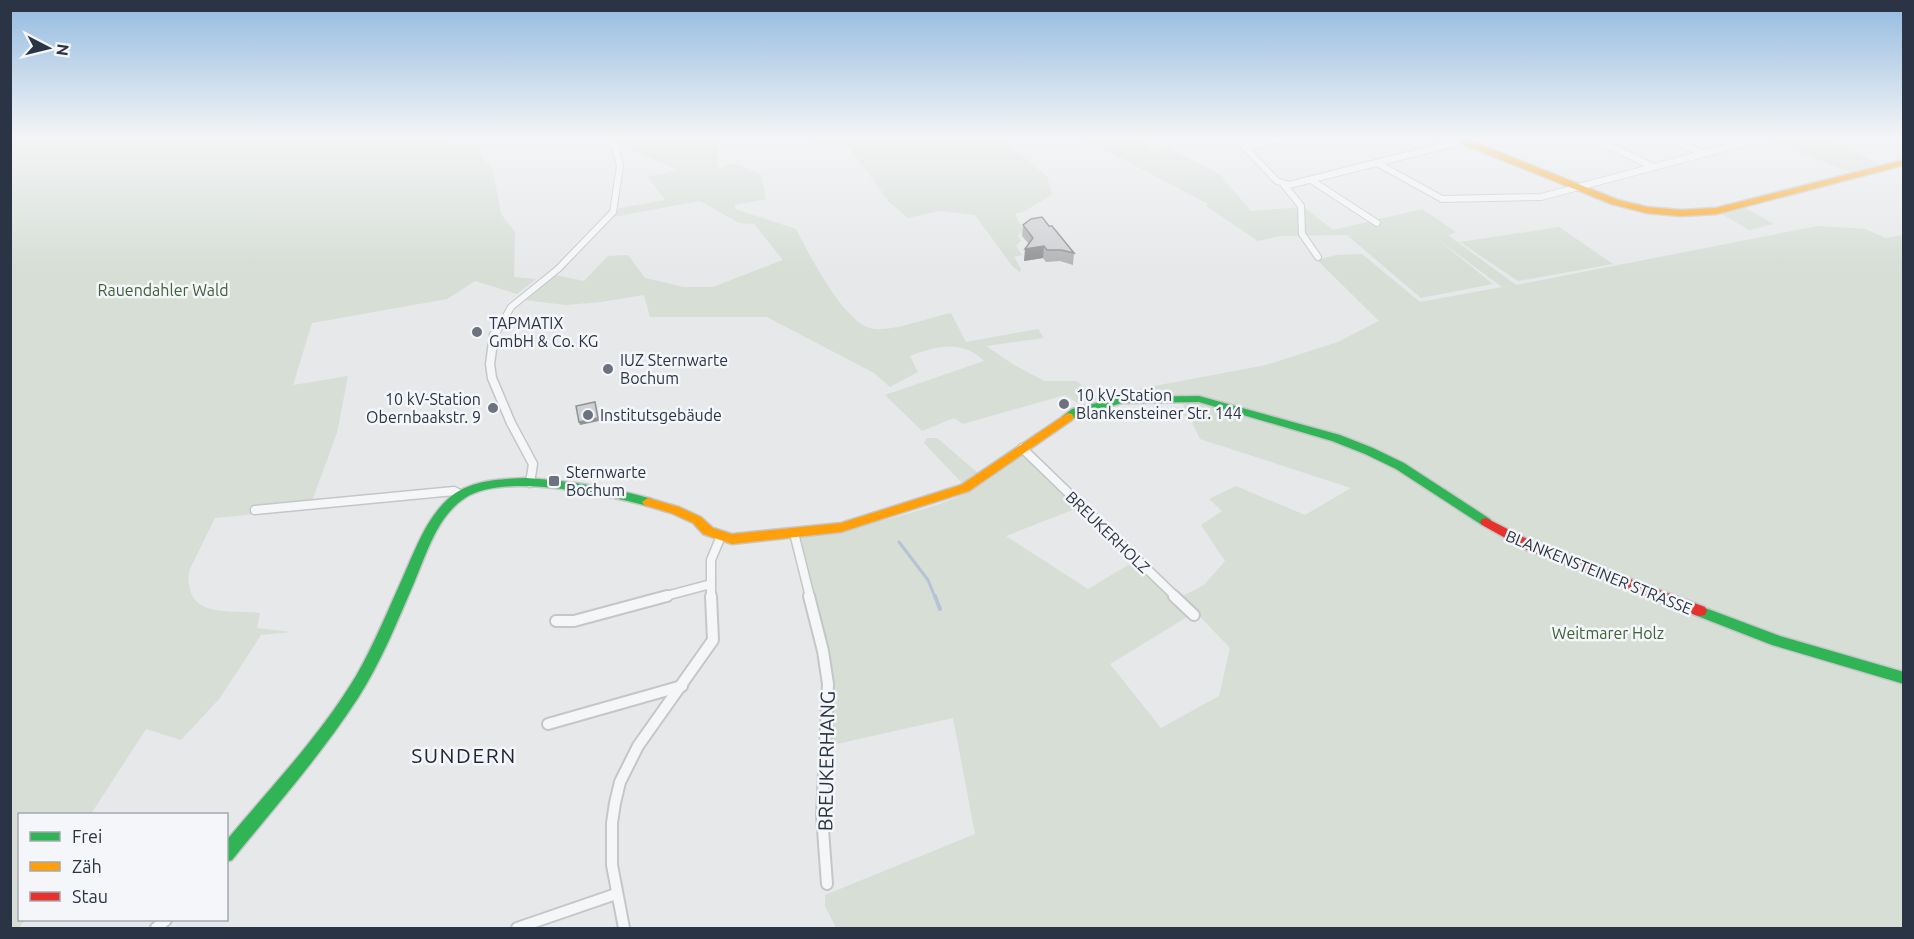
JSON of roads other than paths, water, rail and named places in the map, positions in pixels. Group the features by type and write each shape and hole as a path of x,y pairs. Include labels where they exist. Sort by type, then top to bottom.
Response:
{"street":[{"path":"530,483 533,464 511,423 492,378 490,364 494,335 511,307 558,269 613,212 618,182"},
{"path":"1278,182 1284,185 1301,206 1299,220 1302,240 1318,257"},
{"path":"1284,185 1301,182"},
{"path":"1314,182 1377,223"},
{"path":"1411,182 1443,200 1541,197 1598,182"},
{"path":"1567,182 1609,200 1647,210 1704,213 1829,182"},
{"name":"BLANKENSTEINER STRASSE","path":"228,852 328,729 354,692 380,643 425,543 443,514 461,495 484,485 500,482 530,483 640,499 690,516 708,531 732,539 841,527 965,488 1067,417 1099,405 1151,398 1182,398 1211,402 1336,438 1369,450 1400,466 1498,530 1532,547 1777,641 1904,678"},
{"name":"BREUKERHOLZ","path":"1022,448 1194,615"},
{"name":"BLANKENSTEINER STRASSE","path":"255,510 282,504 454,491 461,495"},
{"name":"BREUKERHANG","path":"794,533 823,651 828,684 822,816 828,884"},
{"path":"624,928 610,860 613,806 621,779 633,754 713,640 715,625 709,564 712,550 721,536"},
{"path":"556,621 574,621 711,584"},
{"path":"548,724 682,686"},
{"path":"517,928 616,894"}],"waterway":[{"path":"899,542 928,580 935,597"},
{"path":"935,596 940,609"}],"place":[{"name":"TAPMATIX GmbH & Co. KG","path":"477,332"},
{"name":"IUZ Sternwarte Bochum","path":"608,369"},
{"name":"10 kV-Station Blankensteiner Str. 144","path":"1064,404"},
{"name":"10 kV-Station Obernbaakstr. 9","path":"493,408"},
{"name":"Institutsgebäude","path":"588,415"},
{"name":"Sternwarte Bochum","path":"554,481"}],"district":[{"name":"SUNDERN","path":"464,755"}],"park label":[{"name":"Rauendahler Wald","path":"163,290"},
{"name":"Weitmarer Holz","path":"1608,633"}]}
